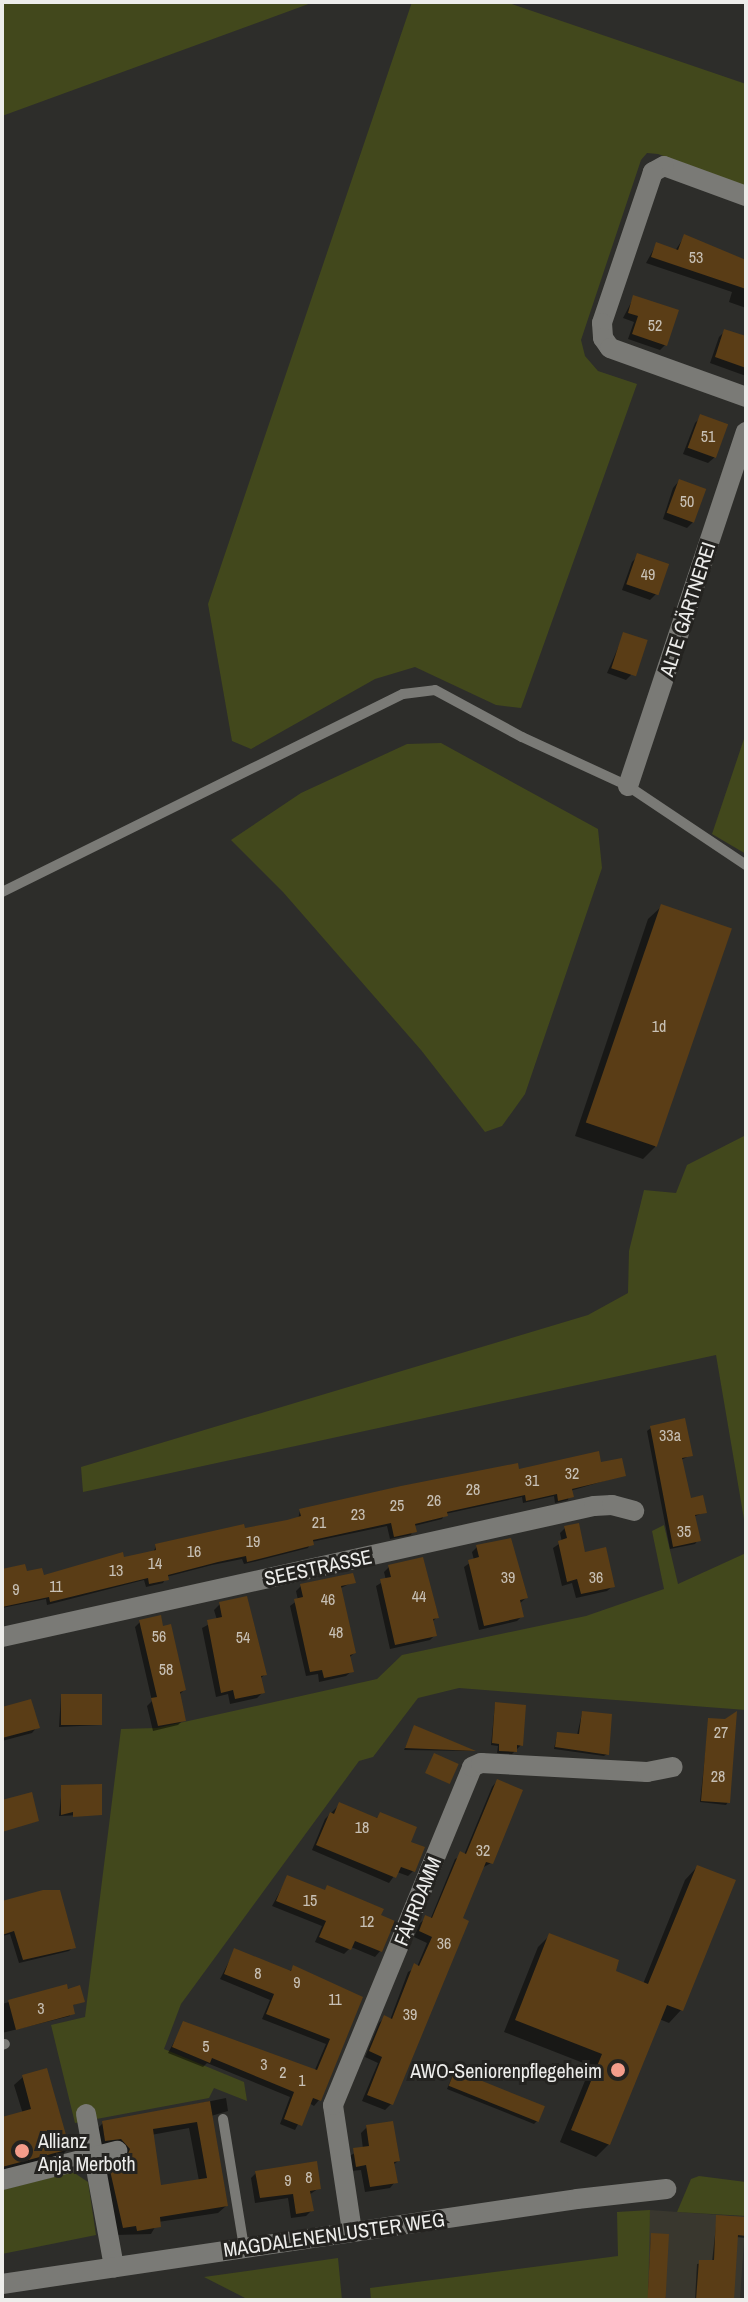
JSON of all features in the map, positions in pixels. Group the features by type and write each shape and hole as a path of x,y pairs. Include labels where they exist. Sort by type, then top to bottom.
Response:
{"street":[{"path":"746,196 664,166 653,172 602,323 603,338 610,348 746,397"},
{"name":"ALTE GÄRTNEREI","path":"628,786 746,432"},
{"name":"SEESTRASSE","path":"2,1637 594,1506 612,1505 634,1511"},
{"name":"FÄHRDAMM","path":"352,2231 333,2105 472,1767 481,1763 647,1772 673,1767"},
{"path":"86,2114 114,2267"},
{"path":"2,2180 117,2151"},
{"name":"MAGDALENENLUSTER WEG","path":"2,2284 352,2231 666,2189"}],"lane":[{"path":"2,892 403,694 435,690 522,737 628,786 746,865"},
{"path":"223,2119 244,2247"}],"shaded area":[{"path":"650,2210 746,2217 740,2300 644,2300"}],"green space":[{"path":"2,2 112,3 314,2 2,116"},
{"path":"412,2 506,2 746,84 746,186 658,154 647,153 641,160 581,340 585,356 598,371 637,384 521,708 496,705 415,667 375,679 251,749 232,741 208,604"},
{"path":"746,733 746,854 712,834"},
{"path":"441,743 598,829 602,868 525,1094 502,1126 485,1132 421,1050 283,892 231,840 301,793 407,744"},
{"path":"746,1135 746,1531 716,1355 83,1492 81,1467 588,1315 628,1293 629,1251 644,1190 676,1193 687,1165"},
{"path":"664,1525 678,1584 746,1553 746,1710 459,1688 418,1698 373,1757 359,1761 181,2004 164,2049 244,2082 247,2101 214,2088 209,2098 75,2123 51,2025 85,2017 121,1729 157,1728 377,1679 402,1655 586,1616 664,1589 652,1531"},
{"path":"73,2172 88,2182 96,2235 2,2254 2,2190"},
{"path":"699,2176 746,2182 746,2216 677,2212 691,2179"},
{"path":"650,2210 648,2300 371,2300 370,2288 618,2256 617,2212"},
{"path":"338,2258 342,2300 249,2300 204,2277"}],"building":[{"path":"684,234 746,260 746,289 651,257 656,242 678,250"},
{"path":"633,295 679,310 667,346 632,334 638,316 628,313"},
{"path":"724,329 746,336 746,368 715,357"},
{"path":"700,414 728,424 716,458 688,448"},
{"path":"679,479 706,489 694,523 667,513"},
{"path":"637,553 669,564 658,595 626,584"},
{"path":"623,632 648,640 636,676 611,668"},
{"path":"661,904 732,928 657,1147 586,1122"},
{"path":"685,1418 693,1456 682,1458 691,1498 703,1495 707,1513 695,1515 701,1541 673,1547 650,1426"},
{"path":"599,1451 601,1462 622,1458 626,1476 572,1489 574,1497 558,1501 557,1494 526,1501 525,1495 447,1512 448,1516 415,1524 417,1532 394,1537 391,1523 313,1540 314,1545 247,1562 246,1556 218,1562 168,1575 169,1580 149,1584 148,1578 50,1602 49,1597 2,1607 2,1569 25,1564 27,1571 42,1568 44,1575 123,1552 124,1557 156,1550 155,1544 244,1524 245,1528 287,1520 301,1516 299,1509 401,1486 518,1463 519,1469"},
{"path":"579,1523 585,1552 606,1547 615,1587 581,1594 577,1579 567,1582 558,1541 567,1538 564,1526"},
{"path":"511,1538 528,1598 520,1600 524,1617 484,1626 468,1560 479,1557 476,1545"},
{"path":"423,1557 439,1618 433,1619 437,1636 395,1645 380,1579 391,1577 388,1565"},
{"path":"353,1573 356,1583 341,1586 356,1653 350,1655 354,1672 324,1678 322,1670 310,1672 294,1599 303,1597 300,1584"},
{"path":"247,1596 267,1675 261,1676 265,1693 235,1699 233,1690 221,1693 207,1620 222,1617 219,1602"},
{"path":"161,1615 163,1626 171,1624 186,1690 180,1692 186,1721 158,1726 151,1698 157,1697 139,1620"},
{"path":"61,1694 102,1694 102,1725 61,1725"},
{"path":"31,1699 40,1728 2,1738 2,1707"},
{"path":"495,1702 526,1705 523,1746 517,1745 517,1752 499,1751 499,1744 492,1743"},
{"path":"582,1711 612,1714 609,1755 555,1747 557,1732 579,1734"},
{"path":"737,1711 730,1803 701,1801 708,1718 725,1719"},
{"path":"414,1725 476,1751 405,1748"},
{"path":"434,1753 459,1764 450,1784 425,1773"},
{"path":"497,1779 523,1790 493,1864 486,1862 463,1918 469,1921 393,2105 367,2095 382,2057 369,2051 384,2015 392,2019 414,1963 419,1966 432,1937 419,1931 425,1915 432,1918 460,1851 466,1854"},
{"path":"102,1784 102,1815 73,1817 73,1812 61,1815 61,1785"},
{"path":"32,1792 39,1821 2,1832 2,1800"},
{"path":"339,1802 377,1818 380,1812 417,1827 411,1842 425,1847 415,1872 401,1867 396,1878 316,1845 330,1812 334,1814"},
{"path":"697,1865 736,1880 683,2011 667,2005 610,2145 571,2130 602,2054 515,2020 549,1933 619,1960 616,1971 648,1984"},
{"path":"287,1875 325,1890 327,1885 384,1909 381,1915 395,1921 382,1952 355,1941 351,1950 319,1937 326,1921 276,1901"},
{"path":"43,1890 60,1890 76,1948 23,1960 14,1931 2,1935 2,1901"},
{"path":"234,1948 291,1971 293,1965 363,1997 321,2101 313,2098 302,2126 284,2119 294,2092 212,2058 210,2063 172,2047 183,2021 317,2070 330,2039 266,2014 274,1994 224,1974"},
{"path":"67,1984 68,1989 80,1985 85,2002 73,2005 75,2014 16,2030 8,2000"},
{"path":"47,2068 70,2149 2,2167 2,2117 31,2109 22,2075"},
{"path":"455,2070 545,2106 539,2122 449,2086"},
{"path":"210,2101 228,2206 160,2217 161,2227 137,2231 136,2226 123,2228 109,2166 125,2161 130,2149 121,2139 105,2141 102,2121","holes":["197,2122 207,2178 161,2185 153,2129"]},
{"path":"393,2121 400,2161 394,2162 398,2183 370,2187 366,2165 356,2167 353,2148 369,2146 366,2125"},
{"path":"317,2161 321,2189 310,2191 314,2211 296,2214 293,2194 260,2198 255,2171"},
{"path":"716,2215 746,2217 746,2236 738,2235 734,2300 696,2300 699,2260 714,2260"},
{"path":"651,2233 669,2234 666,2300 647,2300"}],"place":[{"name":"AWO-Seniorenpflegeheim","path":"618,2070"},
{"name":"Allianz Anja Merboth","path":"22,2151"}]}
